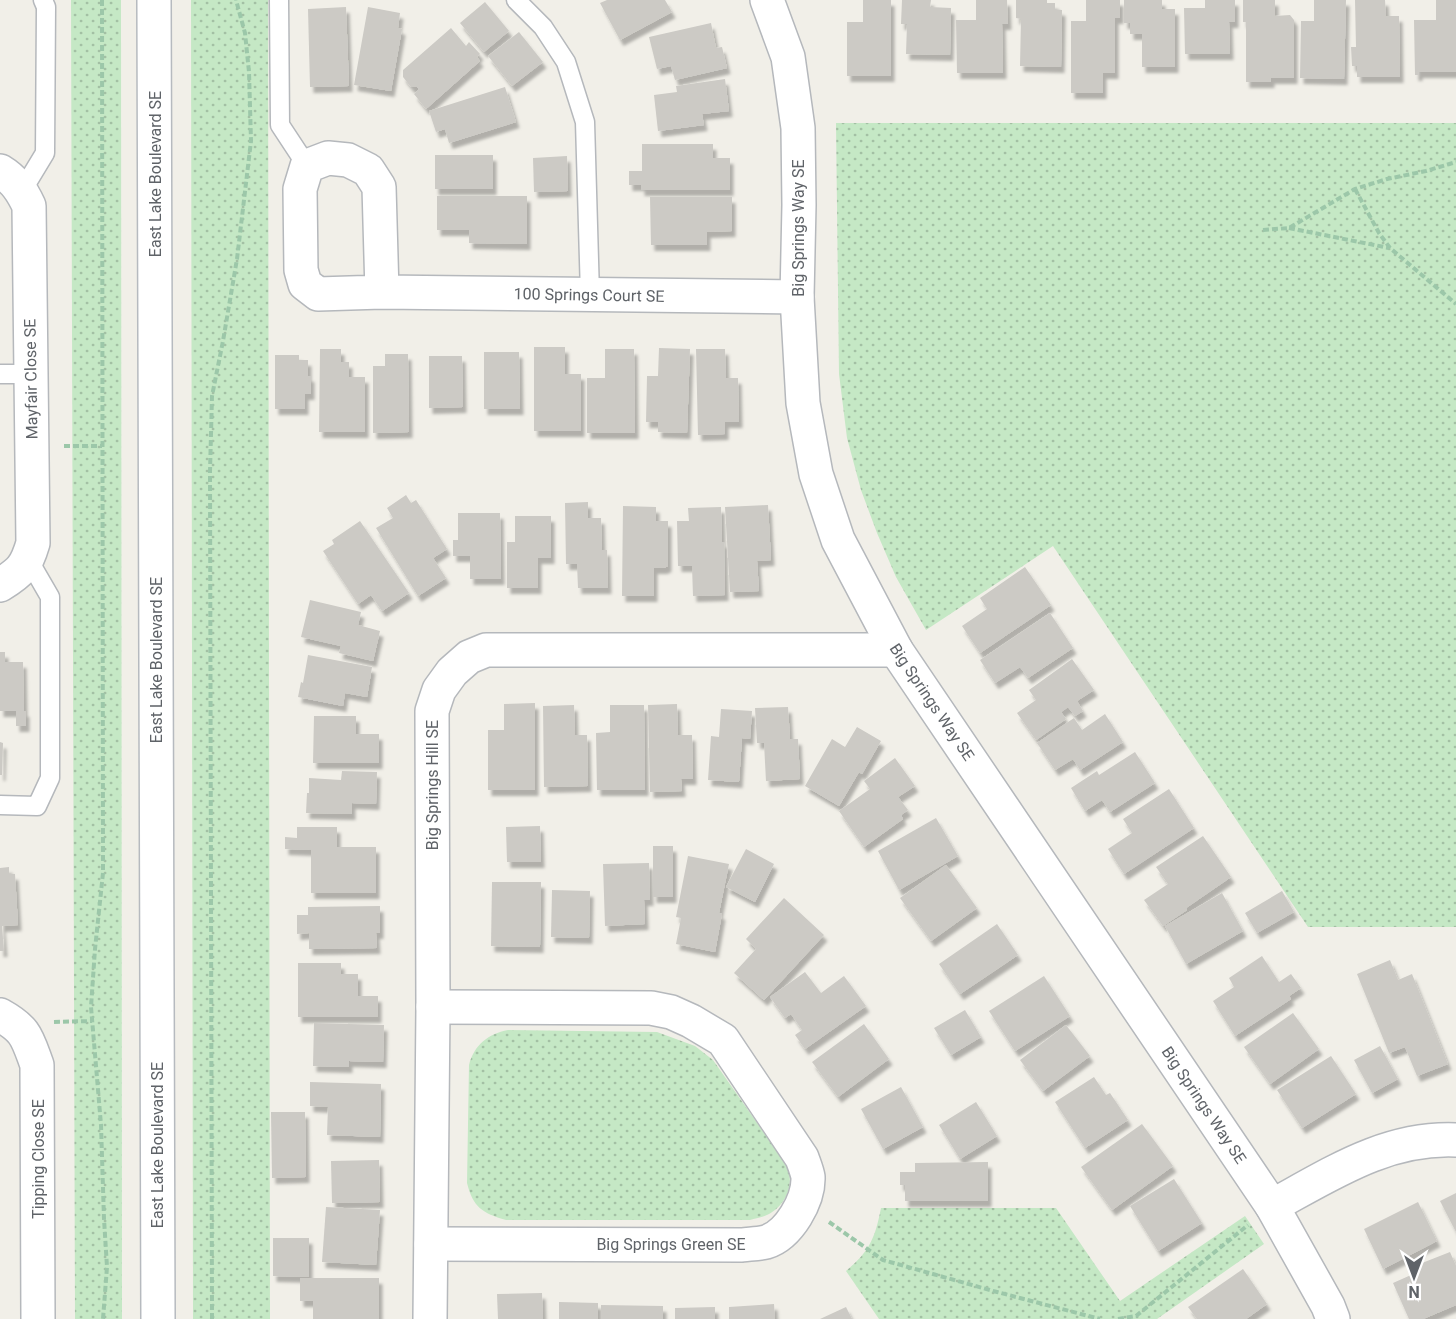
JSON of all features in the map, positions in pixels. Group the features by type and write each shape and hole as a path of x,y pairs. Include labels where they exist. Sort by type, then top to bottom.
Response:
{"street":[{"name":"East Lake Boulevard SE","path":"154,0 158,1319"},
{"name":"Big Springs Way SE","path":"767,0 788,57 798,128 797,297 803,402 816,474 838,540 896,650 1272,1206 1334,1319"},
{"path":"307,166 328,158 348,160 368,170 379,187 382,292"},
{"name":"100 Springs Court SE","path":"307,166 300,189 301,270 305,284 318,294 382,292 797,297"},
{"name":"Mayfair Close SE","path":"11,181 29,206 15,374 32,446 33,543 28,559"},
{"path":"0,585 17,575 28,559"},
{"name":"Big Springs Hill SE","path":"430,1319 433,1007 432,711 439,690 452,672 469,657 486,650 896,650"},
{"name":"Big Springs Green SE","path":"431,1244 742,1245 766,1242 784,1232 795,1217 804,1198 808,1177 802,1158 723,1040 691,1021 671,1012 651,1008 433,1007"},
{"name":"Tipping Close SE","path":"0,1015 13,1022 26,1035 37,1065 38,1319"},
{"path":"1272,1206 1350,1163 1385,1149 1440,1140 1456,1140"}],"lane":[{"path":"11,181 45,153 46,6 43,0"},
{"path":"279,0 280,125 307,166"},
{"path":"516,0 543,27 566,62 585,122 590,295"},
{"path":"0,805 37,806 50,778 50,597 28,559"}],"path":[{"path":"102,0 103,873 91,1007 107,1268 103,1319"},
{"path":"212,1319 210,472 212,396 237,259 251,141 249,72 245,33 236,0"},
{"path":"1289,228 1355,189 1456,162"},
{"path":"1355,189 1379,233 1390,248 1456,304"},
{"path":"1263,230 1289,228 1390,248"},
{"path":"32,446 102,446"},
{"path":"801,1203 883,1260 1100,1319"},
{"path":"1118,1319 1136,1316 1272,1206"}],"green space":[{"path":"71,0 121,0 122,1319 75,1319"},
{"path":"191,0 268,0 270,1319 193,1319"},
{"path":"836,123 1456,123 1456,927 1308,927 1053,546 926,630 896,577 877,533 861,490 847,438 839,374"},
{"path":"508,1030 657,1032 695,1046 713,1060 783,1160 789,1171 790,1185 783,1202 769,1214 750,1220 506,1220 485,1212 472,1198 467,1183 469,1065 478,1046 494,1034"},
{"path":"881,1208 1056,1208 1120,1301 1245,1216 1264,1244 1157,1319 879,1319 846,1271 861,1257 870,1243"}],"building":[{"path":"607,0 665,0 672,12 620,40 600,3"},
{"path":"863,0 891,0 891,76 847,76 847,22 863,22"},
{"path":"902,0 931,0 930,7 951,8 950,55 906,54 907,24 901,24"},
{"path":"976,0 1007,0 1008,24 1002,24 1003,73 957,73 956,20 976,20"},
{"path":"1016,0 1047,0 1047,3 1055,3 1055,9 1062,10 1061,67 1020,66 1021,19 1016,18"},
{"path":"1086,0 1120,0 1120,18 1115,18 1115,73 1103,73 1103,93 1071,93 1071,21 1086,21"},
{"path":"1124,0 1162,0 1162,9 1175,9 1175,67 1142,67 1142,34 1130,34 1130,23 1124,23"},
{"path":"1205,0 1235,0 1235,22 1229,22 1230,54 1185,54 1184,8 1205,8"},
{"path":"1243,0 1275,0 1275,16 1290,15 1294,20 1294,78 1271,78 1271,82 1246,82 1246,22 1243,22"},
{"path":"1314,0 1346,0 1344,79 1300,78 1301,21 1314,21"},
{"path":"1355,0 1385,0 1386,16 1399,16 1400,77 1357,77 1357,66 1352,66 1351,47 1356,47"},
{"path":"1436,0 1456,0 1456,72 1419,72 1419,75 1415,75 1414,20 1436,20"},
{"path":"485,2 509,31 484,52 460,23"},
{"path":"346,7 349,86 310,87 308,9"},
{"path":"368,7 400,13 398,28 402,29 391,91 354,85"},
{"path":"711,23 716,48 722,47 727,68 675,80 671,66 657,69 649,37"},
{"path":"451,28 466,46 469,42 480,54 477,57 480,61 426,109 414,94 419,89 411,87 403,77 403,70"},
{"path":"519,32 543,62 512,86 488,56"},
{"path":"725,79 729,111 702,114 704,125 658,131 654,95 677,92 676,86"},
{"path":"505,87 516,122 449,143 445,129 436,132 429,111"},
{"path":"642,144 713,144 713,158 730,158 730,190 641,190 641,185 629,185 629,171 642,171"},
{"path":"435,155 493,155 493,189 435,189"},
{"path":"567,156 568,191 534,192 533,158"},
{"path":"437,196 527,196 527,244 469,243 469,230 437,230"},
{"path":"650,197 732,197 732,231 707,232 707,245 651,245"},
{"path":"534,347 565,347 565,374 581,374 581,431 534,431"},
{"path":"659,348 690,349 687,433 658,432 658,422 646,422 647,376 658,376"},
{"path":"320,349 341,349 341,362 349,362 349,377 365,377 365,432 319,432"},
{"path":"605,349 634,349 635,433 587,433 587,378 605,378"},
{"path":"696,349 725,349 726,378 738,378 739,422 725,422 725,434 698,435"},
{"path":"484,352 519,352 520,409 484,409"},
{"path":"385,354 408,354 409,432 373,433 373,366 385,366"},
{"path":"275,355 299,355 299,360 308,360 311,394 305,394 305,409 275,409"},
{"path":"429,356 462,356 463,407 429,408"},
{"path":"406,495 411,503 416,500 447,549 433,558 446,578 418,596 376,528 393,518 387,508"},
{"path":"588,502 588,518 601,518 602,550 607,550 608,588 578,588 577,564 566,564 565,503"},
{"path":"768,505 771,560 757,561 759,591 730,592 725,507"},
{"path":"623,506 656,507 656,521 668,521 668,566 654,568 654,596 622,596"},
{"path":"721,507 725,595 693,596 692,566 678,566 677,521 689,521 688,508"},
{"path":"458,513 500,513 501,579 470,579 470,556 453,556 453,540 458,540"},
{"path":"515,516 551,516 551,558 538,558 538,588 507,588 507,542 515,542"},
{"path":"360,521 409,593 382,611 371,595 358,604 323,551 334,544 332,540"},
{"path":"1025,567 1051,605 980,653 962,626 987,609 980,598"},
{"path":"310,600 361,612 358,625 380,631 373,661 339,653 341,646 301,637"},
{"path":"1050,613 1073,648 1028,678 1020,667 995,683 980,660"},
{"path":"0,652 5,652 5,662 23,662 26,726 16,726 16,711 0,711"},
{"path":"308,655 372,667 367,697 345,693 343,706 298,697"},
{"path":"1072,659 1094,690 1077,701 1083,711 1075,716 1068,707 1061,712 1066,719 1036,740 1017,713 1036,700 1029,690"},
{"path":"535,703 535,790 488,790 488,730 504,730 504,704"},
{"path":"677,704 678,735 692,735 693,779 681,779 682,791 650,792 648,705"},
{"path":"574,705 575,735 587,735 588,786 544,787 543,706"},
{"path":"610,705 644,705 645,790 597,790 596,733 610,732"},
{"path":"788,707 790,739 798,739 800,779 766,781 764,743 757,743 755,708"},
{"path":"721,709 752,711 750,739 742,738 739,782 708,780 711,736 719,737"},
{"path":"1105,714 1123,742 1080,770 1073,759 1055,770 1037,743 1074,718 1082,730"},
{"path":"314,716 356,716 356,734 379,734 379,763 313,763"},
{"path":"857,727 881,741 862,774 859,772 839,806 805,786 832,739 845,747"},
{"path":"0,742 3,743 2,775 0,775"},
{"path":"1135,752 1155,783 1110,812 1102,800 1085,811 1071,788 1097,771 1099,775"},
{"path":"895,758 915,786 898,797 908,810 901,815 903,819 864,847 839,811 870,789 864,781"},
{"path":"342,771 377,772 376,804 352,803 352,814 306,813 309,778 341,780"},
{"path":"1169,789 1194,828 1124,874 1108,849 1132,833 1123,819"},
{"path":"936,818 958,856 899,890 878,851"},
{"path":"540,826 541,862 507,862 506,827"},
{"path":"297,827 337,827 337,847 376,847 376,893 311,893 311,850 285,849 285,837 297,838"},
{"path":"1203,836 1231,877 1163,926 1144,900 1168,884 1156,867"},
{"path":"653,846 673,846 673,897 653,897"},
{"path":"746,849 774,864 755,902 726,887"},
{"path":"688,856 729,864 719,913 722,914 715,952 676,944 681,918 676,917"},
{"path":"649,863 650,900 644,900 645,924 605,926 603,864"},
{"path":"946,865 977,908 931,941 900,898"},
{"path":"9,867 9,874 15,874 18,925 2,926 4,951 0,951 0,868"},
{"path":"492,882 541,882 540,947 491,946"},
{"path":"552,890 590,891 589,938 551,937"},
{"path":"1282,891 1294,912 1257,933 1245,913"},
{"path":"1222,893 1243,931 1186,964 1165,926"},
{"path":"784,898 824,935 764,1000 734,973 756,949 746,939"},
{"path":"380,906 380,933 376,933 377,948 309,949 309,933 297,934 297,915 308,915 308,907"},
{"path":"997,924 1018,955 960,994 939,964"},
{"path":"1262,956 1279,982 1291,974 1301,988 1289,996 1291,999 1235,1036 1213,1001 1234,987 1229,978"},
{"path":"1390,960 1398,980 1412,974 1448,1064 1417,1076 1405,1047 1389,1053 1357,974"},
{"path":"298,963 341,963 341,974 358,974 358,996 378,996 378,1017 298,1017"},
{"path":"805,972 821,993 844,976 866,1006 805,1049 795,1035 802,1030 791,1014 785,1018 770,997"},
{"path":"1044,976 1070,1016 1015,1051 989,1011"},
{"path":"965,1010 981,1037 951,1055 934,1028"},
{"path":"1293,1013 1319,1049 1270,1084 1244,1047"},
{"path":"314,1023 384,1025 383,1062 349,1061 349,1067 313,1066"},
{"path":"864,1024 889,1059 838,1097 812,1062"},
{"path":"1066,1025 1090,1056 1043,1091 1020,1060"},
{"path":"1380,1046 1398,1079 1372,1093 1354,1060"},
{"path":"1331,1056 1356,1094 1302,1128 1277,1090"},
{"path":"1094,1077 1106,1095 1110,1093 1128,1120 1085,1148 1055,1102"},
{"path":"310,1082 381,1084 380,1137 327,1135 328,1107 310,1106"},
{"path":"901,1087 923,1127 883,1149 861,1109"},
{"path":"976,1102 997,1136 960,1159 939,1125"},
{"path":"271,1112 305,1112 306,1177 272,1178"},
{"path":"1142,1124 1173,1166 1112,1210 1081,1167"},
{"path":"379,1160 380,1202 332,1203 331,1161"},
{"path":"988,1162 988,1201 905,1201 905,1185 900,1185 900,1172 915,1172 915,1163"},
{"path":"1174,1179 1202,1223 1158,1251 1130,1206"},
{"path":"1456,1193 1456,1232 1440,1201"},
{"path":"1418,1202 1437,1241 1383,1269 1364,1229"},
{"path":"326,1207 380,1210 376,1265 322,1262"},
{"path":"273,1238 309,1238 309,1277 273,1276"},
{"path":"1450,1252 1456,1266 1456,1305 1423,1319 1409,1319 1393,1283 1420,1271 1417,1265"},
{"path":"1243,1269 1267,1304 1246,1319 1197,1319 1188,1307"},
{"path":"300,1278 379,1278 379,1319 313,1319 313,1301 300,1301"},
{"path":"542,1293 543,1319 498,1319 497,1294"},
{"path":"559,1302 598,1303 598,1319 559,1319"},
{"path":"774,1304 775,1319 729,1319 729,1307"},
{"path":"601,1305 663,1306 663,1319 601,1319"},
{"path":"715,1307 715,1319 675,1319 675,1308"},
{"path":"846,1307 852,1319 820,1319"}]}
